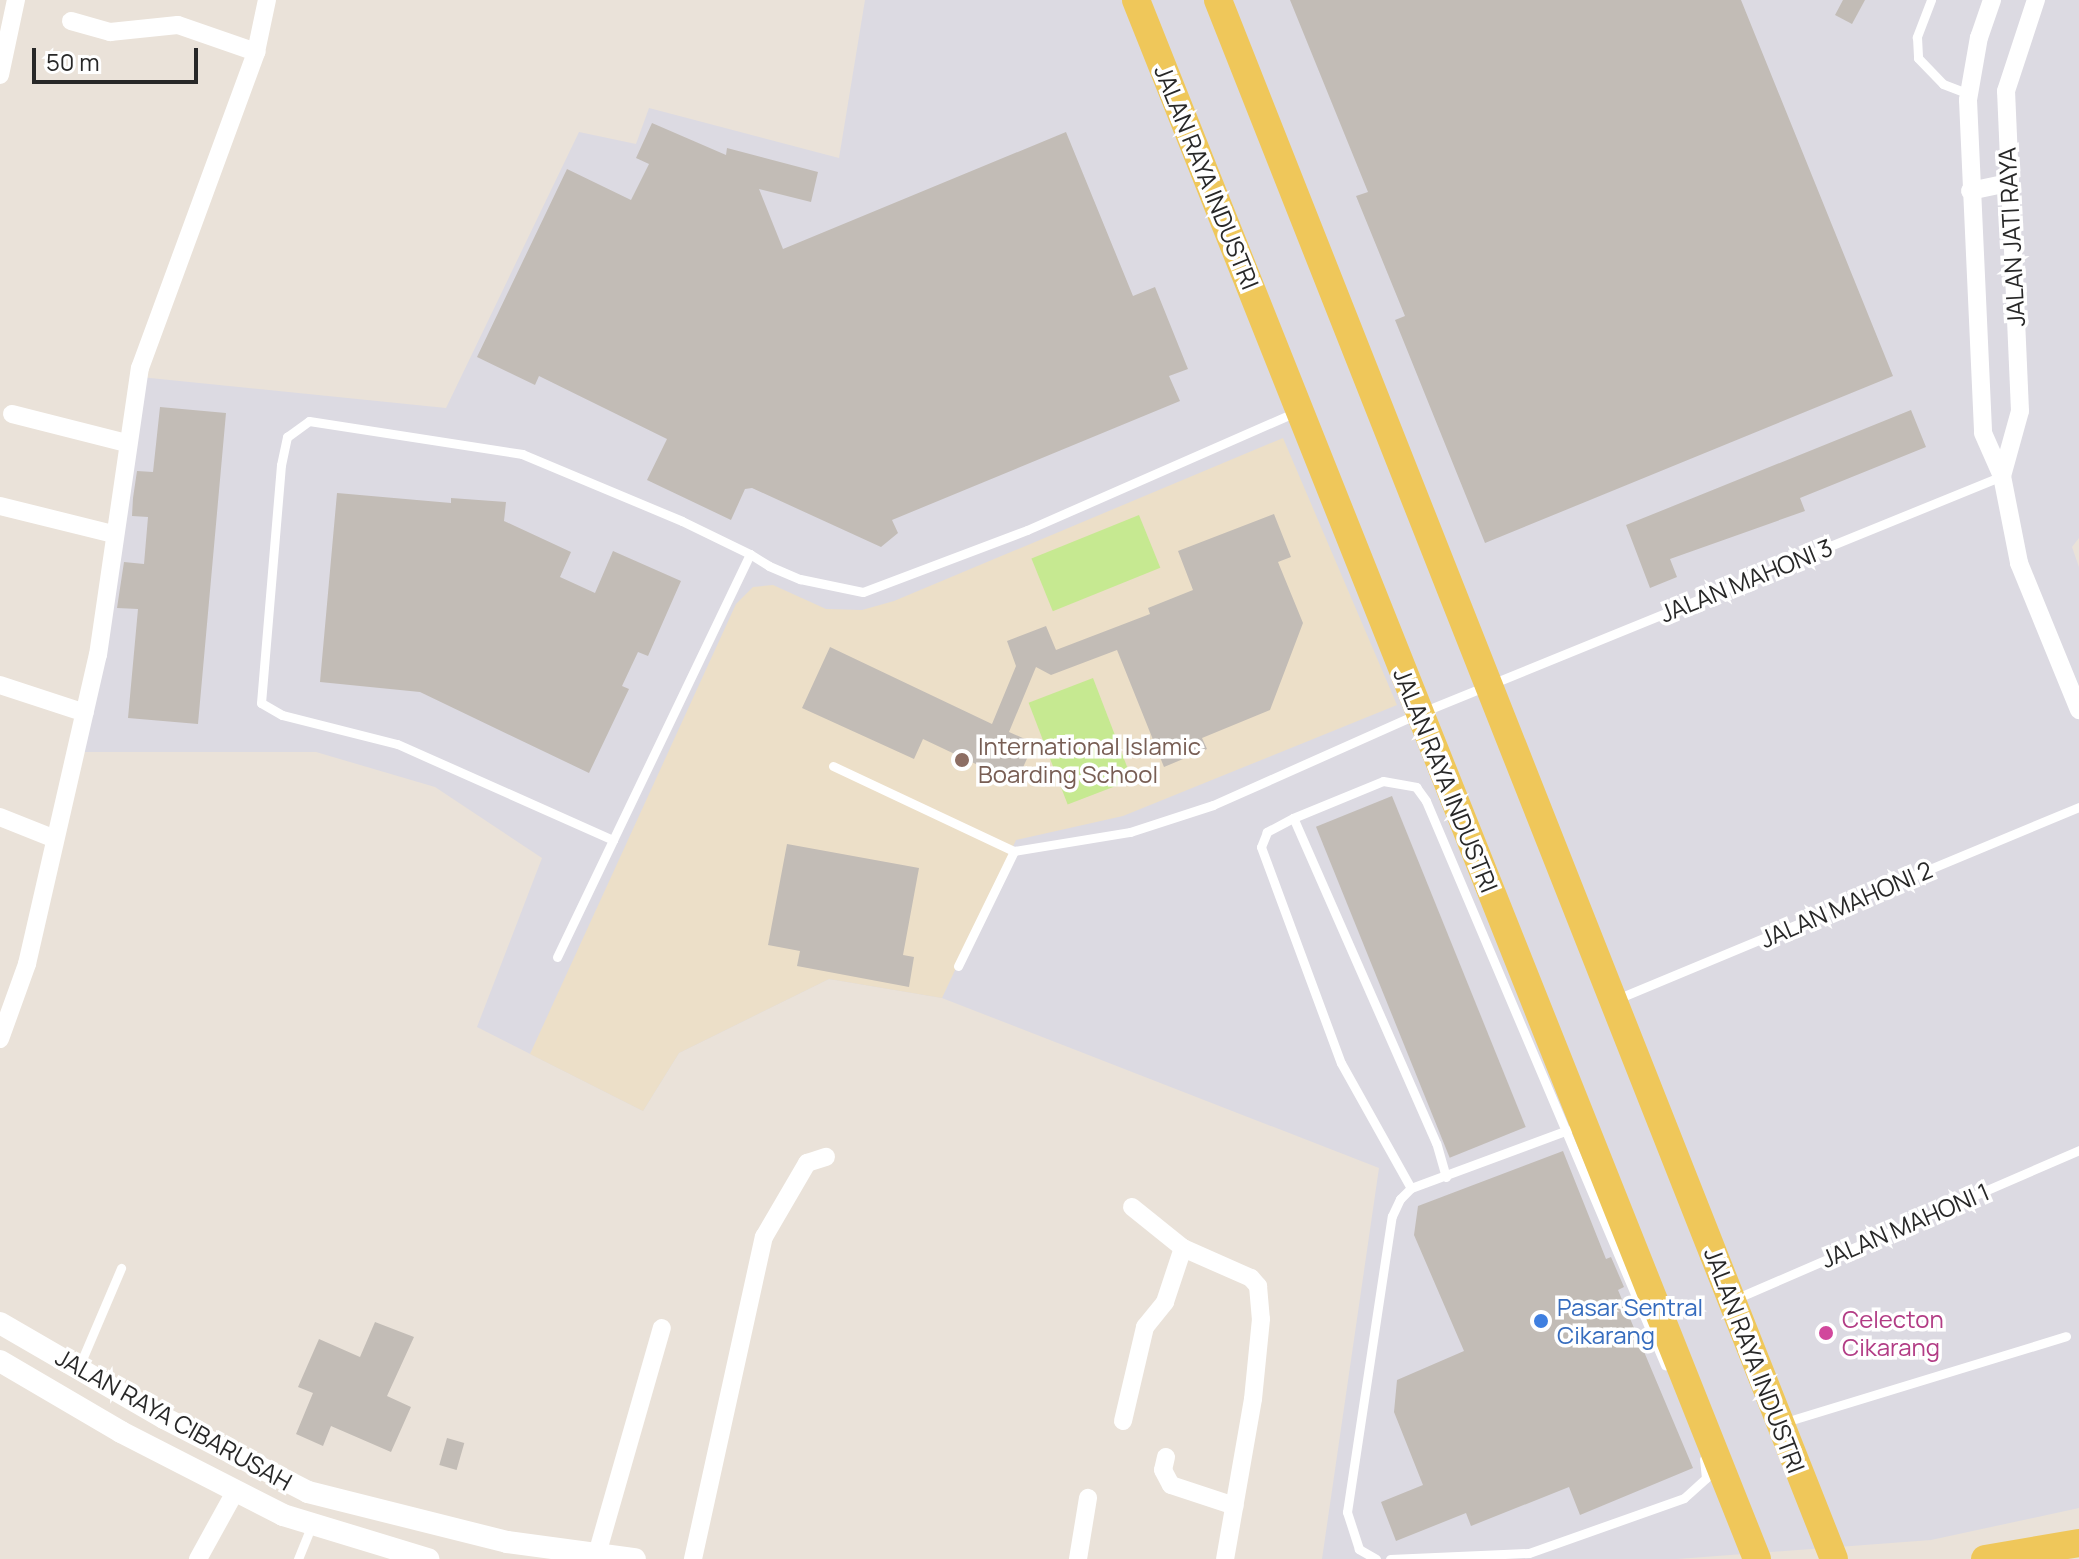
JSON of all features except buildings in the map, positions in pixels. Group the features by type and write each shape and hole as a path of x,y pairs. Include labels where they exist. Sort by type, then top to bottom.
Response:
{"main road":[{"name":"JALAN RAYA INDUSTRI","path":"1136,0 1420,713 1574,1127 1757,1559"},
{"name":"JALAN RAYA INDUSTRI","path":"1218,0 1834,1559"},
{"path":"1985,1559 2079,1543"}],"street":[{"path":"0,75 16,0"},
{"path":"0,1039 27,964 106,616 113,534 127,443 149,337 256,52 267,0"},
{"name":"JALAN JATI RAYA","path":"1992,0 1979,37 1969,94 1970,191 1983,433 2002,476 2019,563 2079,710"},
{"name":"JALAN JATI RAYA","path":"2002,476 2020,426 2006,91 2036,0"},
{"path":"71,21 110,32 178,25 256,52"},
{"path":"1970,191 2009,183"},
{"path":"12,414 127,443"},
{"path":"0,506 113,534"},
{"path":"0,685 85,713"},
{"path":"0,817 55,839"},
{"path":"693,1559 764,1237 807,1163 826,1157"},
{"path":"1132,1207 1183,1248 1251,1278 1261,1299 1253,1399 1225,1559"},
{"path":"1123,1421 1145,1327 1165,1302 1183,1248"},
{"name":"JALAN RAYA CIBARUSAH","path":"0,1323 78,1369 287,1482 417,1521 507,1542 635,1559"},
{"path":"597,1554 662,1328"},
{"name":"JALAN RAYA CIBARUSAH","path":"0,1361 235,1492 277,1512 419,1557"},
{"path":"1166,1457 1164,1472 1178,1490 1235,1506"},
{"path":"277,1512 287,1482"},
{"path":"198,1559 235,1492"},
{"path":"1078,1559 1088,1498"},
{"path":"417,1521 419,1557"}],"lane":[{"path":"1931,0 1917,37 1918,58 1943,84 1969,94"},
{"path":"613,840 397,744 282,715 261,703 264,624 287,437 309,421 522,454 822,587 863,592 1027,530 1299,410"},
{"name":"JALAN MAHONI 3","path":"1014,851 1158,825 1420,713 1491,687 2002,476"},
{"path":"557,957 750,554"},
{"path":"833,766 1014,851 958,966"},
{"path":"1390,1559 1528,1556 1684,1498 1706,1478 1702,1454 1574,1127 1416,787 1383,781 1267,832 1261,847 1341,1063 1411,1188"},
{"name":"JALAN MAHONI 2","path":"1614,1000 2079,807"},
{"path":"1293,818 1436,1143 1446,1177"},
{"path":"1376,1559 1359,1549 1347,1512 1392,1216 1411,1188 1574,1127"},
{"name":"JALAN MAHONI 1","path":"1732,1300 2079,1150"},
{"path":"78,1369 121,1268"},
{"path":"1779,1424 2066,1336"},
{"path":"298,1559 312,1525"}],"shaded area":[{"path":"865,0 2079,0 2079,538 2072,547 2079,567 2079,1508 1931,1540 1677,1559 1322,1559 1379,1168 942,998 829,979 679,1053 643,1111 477,1027 542,858 435,787 316,752 83,752 140,377 446,408 579,132 636,144 649,108 839,158"},
{"name":"International Islamic Boarding School","path":"1283,438 1397,705 1123,816 1016,840 942,998 829,979 679,1053 643,1111 530,1054 736,604 753,587 773,585 826,609 862,610 894,601"}],"green space":[{"path":"1139,515 1160,568 1053,611 1031,558"},
{"path":"1093,678 1132,780 1068,804 1029,703"}],"place":[{"name":"International Islamic Boarding School","path":"962,760"},
{"name":"Pasar Sentral Cikarang","path":"1541,1321"},
{"name":"Celecton Cikarang","path":"1826,1333"}]}
